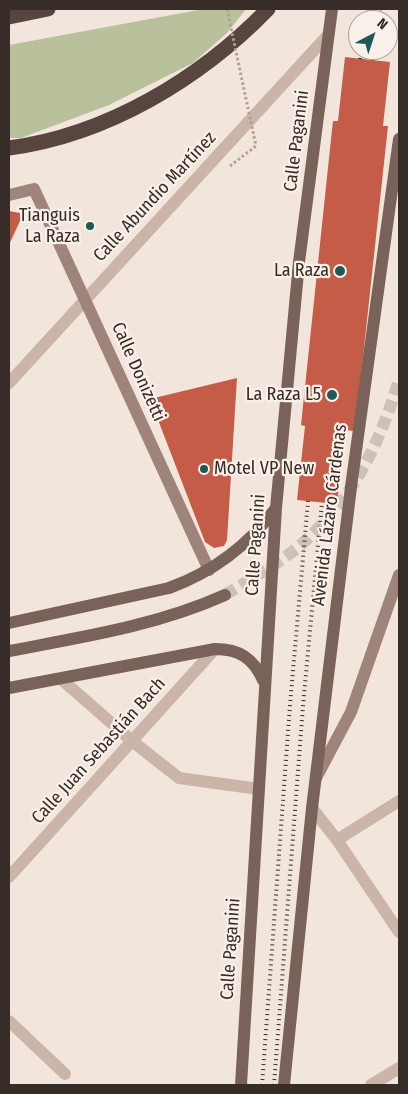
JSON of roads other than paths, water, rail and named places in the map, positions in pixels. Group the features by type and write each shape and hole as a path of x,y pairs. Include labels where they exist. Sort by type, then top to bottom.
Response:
{"highway":[{"path":"9,148 74,133 123,114 150,100 218,53 268,9"},
{"path":"9,17 43,10"},
{"path":"9,28 43,10"}],"main road":[{"name":"Calle Paganini","path":"240,1085 276,508 299,262 332,9"},
{"name":"Avenida Lázaro Cárdenas","path":"316,778 351,487 399,139"},
{"path":"9,623 169,588 209,570 251,538 276,508"},
{"path":"9,651 136,626 202,605 225,595"},
{"path":"9,688 215,649 240,652 254,664 264,681"},
{"path":"284,1085 316,778"}],"street":[{"name":"Calle Abundio Martínez","path":"9,383 328,34"},
{"name":"Calle Donizetti","path":"9,195 34,189 209,570"},
{"path":"316,778 351,712 399,575"},
{"name":"Calle Juan Sebastián Bach","path":"9,877 215,649"},
{"path":"62,679 132,741 179,778 259,789"},
{"path":"337,840 399,801"},
{"path":"312,808 337,840 399,932"},
{"path":"9,1021 65,1074"},
{"path":"371,1085 399,1068"}],"tunnel":[{"path":"225,595 292,552 330,516 345,496 372,452 399,379"}],"railway":[{"path":"262,1085 290,705 308,501"},
{"path":"274,1085 303,706 322,502"}],"place":[{"name":"Tianguis La Raza","path":"90,226"},
{"name":"La Raza","path":"340,271"},
{"name":"La Raza L5","path":"332,395"},
{"name":"Motel VP New","path":"204,469"}]}
